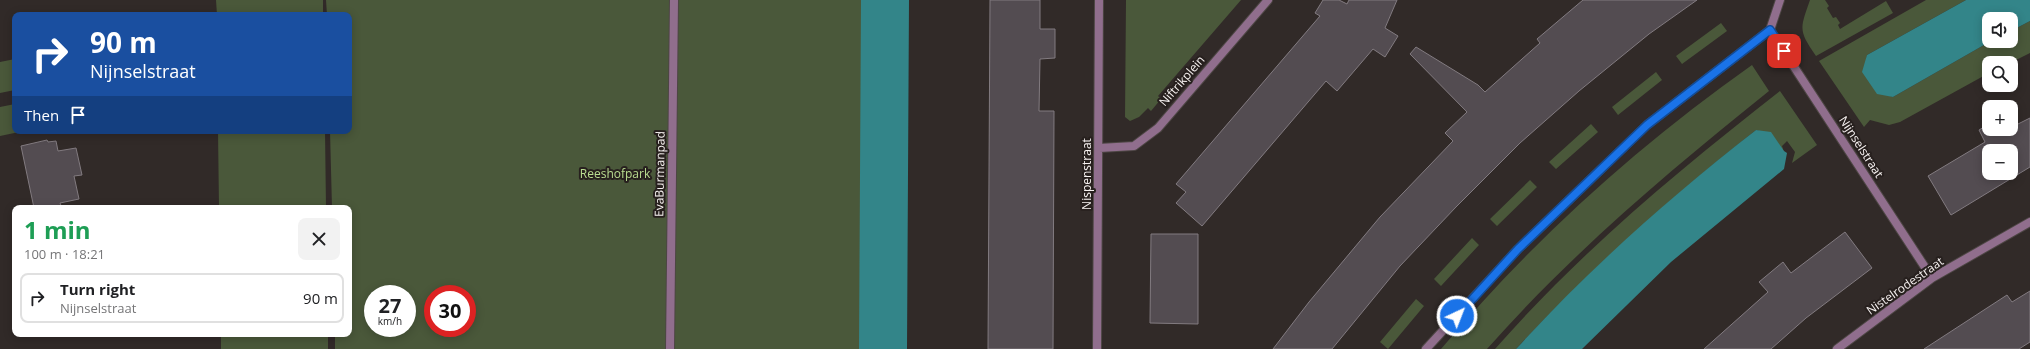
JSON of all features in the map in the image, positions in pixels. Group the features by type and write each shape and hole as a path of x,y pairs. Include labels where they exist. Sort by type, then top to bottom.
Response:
{"street":[{"name":"EvaBurmanpad","path":"670,349 674,0"},
{"name":"Nispenstraat","path":"1097,349 1099,0"},
{"name":"Niftrikplein","path":"1099,148 1134,146 1158,128 1268,0"},
{"path":"1426,349 1518,249 1647,125 1770,30 1780,0"},
{"name":"Nijnselstraat","path":"1770,30 1932,278"},
{"name":"Nistelrodestraat","path":"1838,349 1932,278 2030,222"}],"green space":[{"path":"216,0 323,0 323,12 217,12"},
{"name":"Reeshofpark","path":"326,0 903,0 899,349 335,349 335,337 352,337 352,205 332,205 330,134 352,134 352,12 327,12"},
{"path":"1126,0 1241,0 1158,96 1161,99 1151,111 1148,108 1139,117 1130,121 1125,117"},
{"path":"1810,0 1825,0 1829,6 1827,8 1833,18 1836,17 1840,23 1838,25 1840,29 1886,1 1893,13 1816,56 1806,40 1802,29 1804,17"},
{"path":"1926,0 1966,0 1867,55 1865,74 1876,91 1893,97 1982,46 1982,48 2018,48 2018,27 2030,21 2030,53 2018,59 2018,56 1982,56 1982,77 1900,122 1889,125 1870,120 1864,127 1819,61"},
{"path":"1721,23 1727,31 1682,64 1676,56"},
{"path":"12,60 12,91 0,93 0,62"},
{"path":"1752,65 1769,91 1658,182 1587,246 1519,314 1487,349 1441,349 1512,270 1588,197 1668,128"},
{"path":"1656,72 1662,80 1618,115 1612,107"},
{"path":"1780,91 1817,145 1792,163 1795,152 1787,141 1782,146 1784,152 1772,135 1756,130 1662,208 1602,262 1516,349 1495,349 1561,279 1632,213 1705,151"},
{"path":"12,105 12,134 0,136 0,107"},
{"path":"1591,124 1598,132 1556,169 1549,162"},
{"path":"218,134 325,134 326,205 219,205"},
{"path":"1530,180 1537,187 1497,226 1490,219"},
{"path":"1472,238 1479,245 1441,286 1434,279"},
{"path":"1416,299 1424,306 1388,349 1380,342"},
{"path":"221,337 328,337 328,349 221,349"}],"water":[{"path":"861,0 909,0 907,349 859,349"},
{"path":"1966,0 2030,0 2030,21 2018,27 2018,12 1982,12 1982,46 1893,97 1877,94 1862,72 1867,55"},
{"path":"1756,130 1771,132 1787,153 1784,169 1671,262 1582,349 1516,349 1601,262 1692,181"}],"building":[{"path":"990,0 1040,0 1040,29 1055,29 1055,58 1040,59 1039,111 1054,111 1053,349 988,349"},
{"path":"1323,0 1339,0 1347,4 1349,0 1397,0 1385,28 1398,36 1385,57 1373,49 1337,91 1326,81 1202,226 1176,203 1186,192 1176,184 1320,16 1315,13"},
{"path":"1583,0 1697,0 1649,34 1579,91 1520,143 1400,266 1332,349 1273,349 1309,302 1380,217 1453,141 1445,133 1467,112 1410,54 1416,47 1478,85 1485,92 1540,43 1537,39"},
{"path":"2030,118 2030,167 2018,174 2018,144 1982,144 1982,180 2009,180 1951,215 1928,176 1985,142 1982,136 2018,136 2018,124"},
{"path":"1982,128 1982,136 1979,130"},
{"path":"47,140 48,142 56,141 58,151 76,148 82,175 74,176 79,199 60,203 61,205 33,205 21,146"},
{"path":"1845,232 1872,268 1806,318 1771,349 1704,349 1768,292 1759,282 1783,262 1791,273"},
{"path":"1151,234 1198,234 1198,324 1150,323"},
{"path":"2030,291 2030,342 2019,349 1924,349 2007,295 2012,302"}],"route":[{"path":"1457,316 1518,249 1647,125 1770,30 1784,51"}]}
